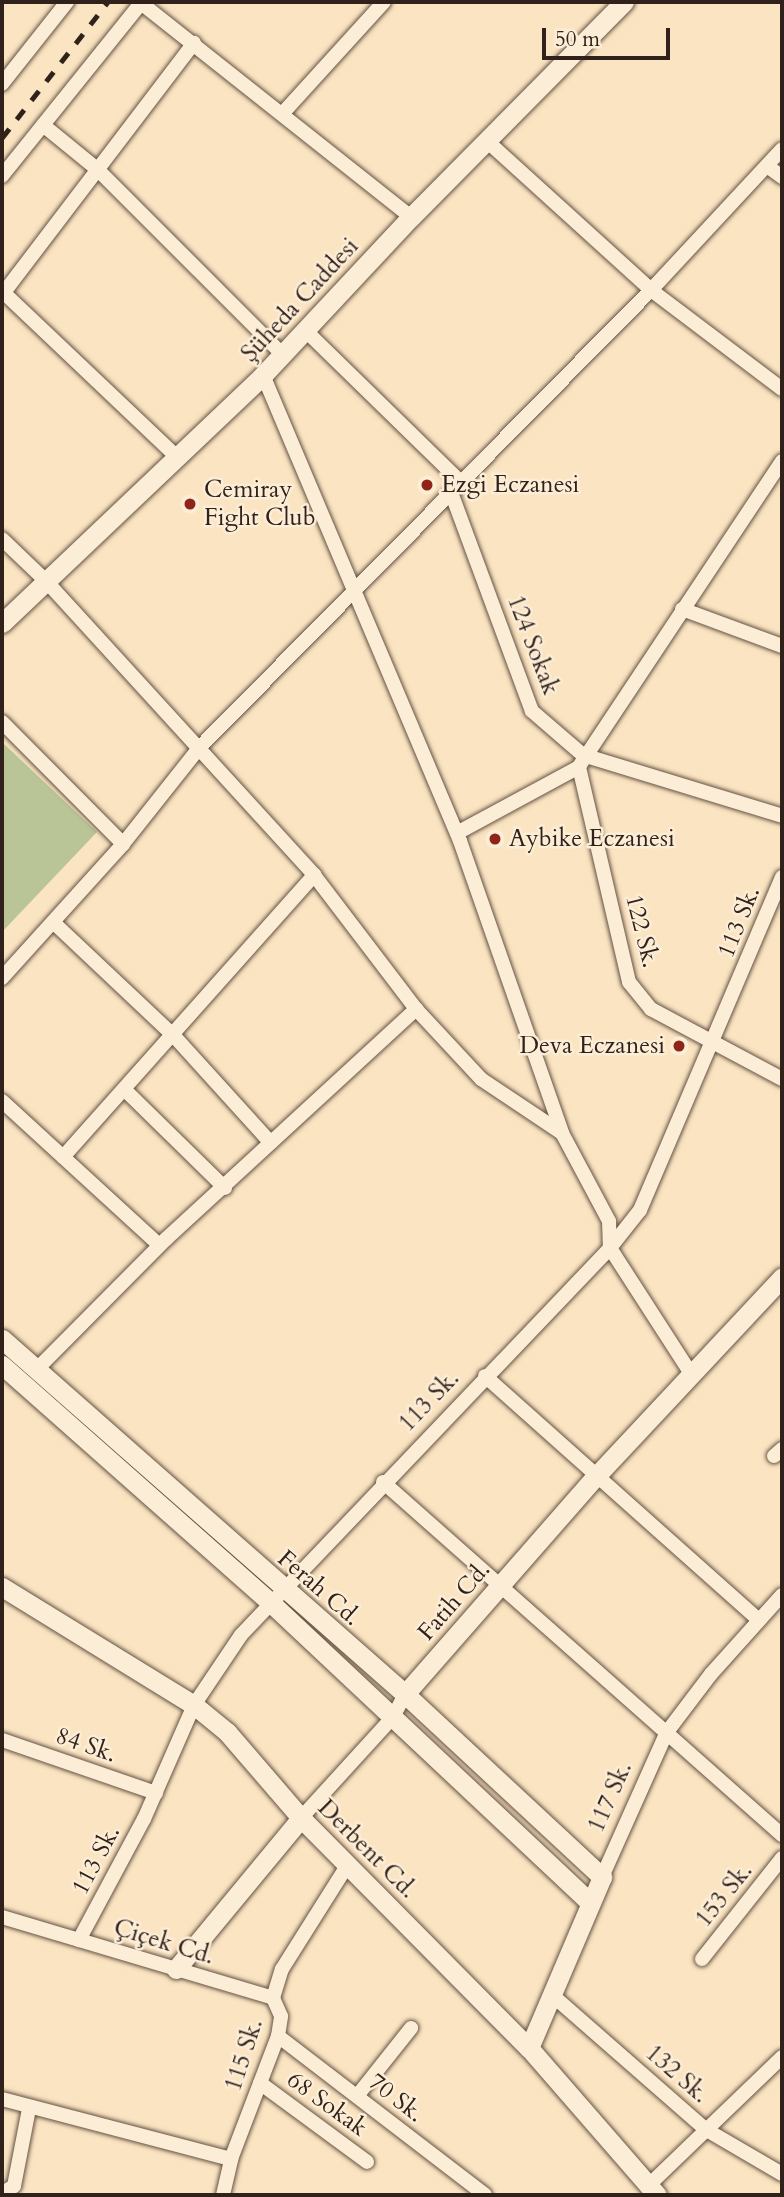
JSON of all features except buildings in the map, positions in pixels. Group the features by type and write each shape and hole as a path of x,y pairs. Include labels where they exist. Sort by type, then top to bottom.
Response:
{"street":[{"path":"2,84 67,2"},
{"path":"282,114 384,2"},
{"path":"2,176 141,3 411,217"},
{"name":"Şüheda Caddesi","path":"2,622 264,375 411,217 488,142 615,5"},
{"path":"177,457 2,293 194,43"},
{"path":"43,125 97,169 283,355"},
{"path":"488,142 651,290 782,389"},
{"path":"2,978 123,844 199,748 358,590 651,290 782,149"},
{"path":"766,166 782,177"},
{"path":"306,331 457,489"},
{"path":"264,375 358,590 457,833 562,1133 609,1221 610,1248 690,1373"},
{"path":"457,833 581,761 782,461"},
{"name":"124 Sokak","path":"457,489 533,711 581,761 782,816"},
{"path":"2,539 46,581 314,876 416,1009 481,1079 562,1133"},
{"path":"682,608 782,646"},
{"path":"2,722 123,844"},
{"name":"122 Sk.","path":"581,761 629,982 651,1009 782,1079"},
{"path":"63,1157 174,1036 314,876"},
{"name":"113 Sk.","path":"79,1940 156,1793 194,1705 241,1635 383,1482 610,1248 640,1210 714,1044 782,877"},
{"path":"53,922 174,1036 271,1143"},
{"path":"37,1369 159,1245 225,1188 416,1009"},
{"path":"125,1090 225,1188"},
{"path":"2,1101 159,1245"},
{"name":"Fatih Cd.","path":"176,1969 301,1818 393,1717 405,1694 500,1585 690,1373 782,1277"},
{"name":"Ferah Cd.","path":"2,1339 276,1596 393,1717 590,1903"},
{"name":"Ferah Cd.","path":"2,1366 276,1596 405,1694 602,1877"},
{"path":"485,1376 759,1620"},
{"path":"383,1482 615,1691 667,1732 782,1835"},
{"name":"Derbent Cd.","path":"2,1587 194,1705 227,1732 301,1818 530,2048 653,2190"},
{"name":"117 Sk.","path":"530,2048 590,1903 667,1732 782,1595"},
{"name":"84 Sk.","path":"2,1740 156,1793"},
{"name":"153 Sk.","path":"702,1959 782,1858"},
{"name":"115 Sk.","path":"223,2195 231,2159 278,2036 281,2016 272,1998 282,1969 348,1864"},
{"name":"Çiçek Cd.","path":"2,1917 272,1998"},
{"name":"132 Sk.","path":"552,1995 705,2130 782,2175"},
{"path":"357,2096 411,2028"},
{"name":"70 Sk.","path":"278,2036 485,2195"},
{"path":"653,2190 705,2130 782,2057"},
{"name":"68 Sokak","path":"260,2083 367,2162"},
{"path":"2,2099 29,2109 231,2159"},
{"path":"10,2191 29,2109"}],"green space":[{"path":"2,742 97,832 2,932"}],"railway":[{"path":"2,138 108,2"}],"place":[{"name":"Ezgi Eczanesi","path":"427,485"},
{"name":"Cemiray Fight Club","path":"190,504"},
{"name":"Aybike Eczanesi","path":"495,839"},
{"name":"Deva Eczanesi","path":"679,1046"}]}
